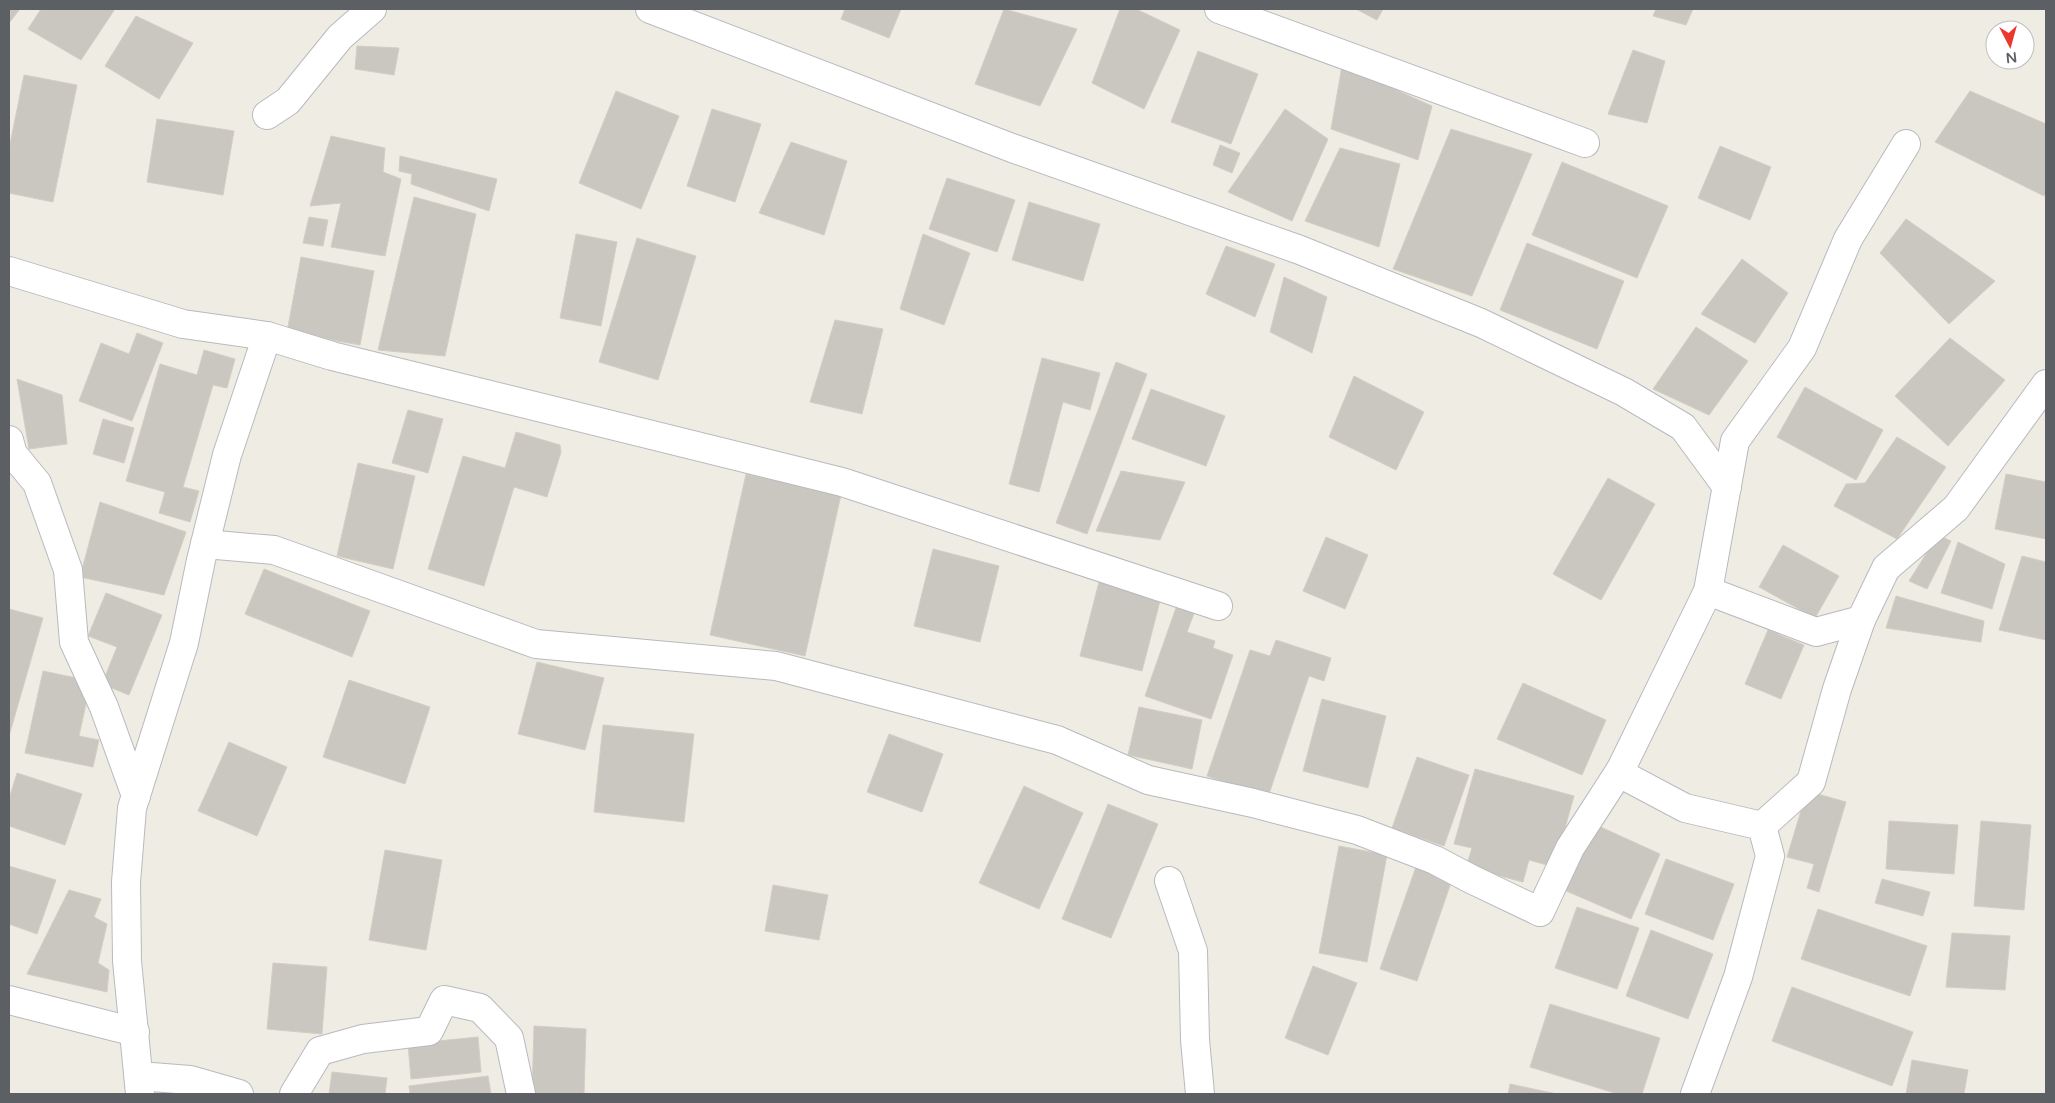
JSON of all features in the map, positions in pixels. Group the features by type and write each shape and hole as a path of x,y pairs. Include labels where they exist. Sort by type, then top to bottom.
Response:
{"street":[{"path":"267,115 288,101 340,37 372,9"},
{"path":"650,9 1012,148 1300,250 1480,323 1624,392 1683,427 1726,487"},
{"path":"1219,9 1585,143"},
{"path":"205,544 274,550 536,644 776,666 1057,740 1148,780 1253,803 1357,830 1435,860 1471,880 1540,912 1570,848 1621,769 1708,591 1735,441 1802,348 1848,239 1906,144"},
{"path":"9,270 183,324 267,336 332,356 842,482 1218,606"},
{"path":"239,1094 190,1080 140,1085 127,961 126,882 132,808 184,644 205,544 228,455 267,336"},
{"path":"1762,826 1811,782 1837,689 1861,620 1886,568 1956,508 2046,384"},
{"path":"9,440 18,475 37,483 68,570 74,642 104,707 136,796"},
{"path":"1708,591 1816,632 1861,620"},
{"path":"1621,769 1619,773 1685,808 1762,826"},
{"path":"1695,1094 1738,977 1770,856 1762,826"},
{"path":"1169,881 1193,951 1195,1040 1200,1094"},
{"path":"9,1000 135,1032"},
{"path":"294,1094 320,1051 363,1040 430,1031 444,1000 480,1008 509,1038 521,1094"}],"building":[{"path":"9,9 20,9 9,23"},
{"path":"41,9 115,9 81,60 28,29"},
{"path":"845,9 901,9 889,38 841,19"},
{"path":"1004,9 1077,29 1040,106 975,84"},
{"path":"1120,9 1136,9 1180,30 1144,109 1092,83"},
{"path":"1356,9 1383,9 1377,20"},
{"path":"1656,9 1693,9 1686,25 1653,16"},
{"path":"136,16 193,43 159,99 105,66"},
{"path":"357,46 399,48 394,75 355,69"},
{"path":"1633,50 1665,61 1647,123 1608,114"},
{"path":"1198,51 1258,74 1231,144 1171,122"},
{"path":"1342,66 1432,106 1418,160 1331,129"},
{"path":"24,75 77,85 53,202 9,193 9,149"},
{"path":"616,91 679,116 641,209 579,183"},
{"path":"1970,91 2046,124 2046,193 2044,196 1935,142"},
{"path":"712,109 761,124 735,202 687,186"},
{"path":"1285,109 1328,139 1292,221 1228,192"},
{"path":"157,119 234,131 223,195 147,182"},
{"path":"1451,129 1532,154 1472,296 1393,269"},
{"path":"331,136 385,148 383,172 401,179 385,256 331,247 341,203 310,206"},
{"path":"791,142 847,161 824,235 759,213"},
{"path":"1220,145 1240,153 1232,173 1213,165"},
{"path":"1720,146 1771,167 1750,220 1698,198"},
{"path":"1340,148 1400,164 1379,247 1305,221"},
{"path":"400,156 497,179 489,211 411,184 412,174 399,171"},
{"path":"1562,162 1668,206 1637,278 1532,235"},
{"path":"947,178 1015,200 997,252 929,229"},
{"path":"414,197 476,214 445,356 378,350"},
{"path":"1029,202 1100,224 1083,281 1012,260"},
{"path":"309,217 328,220 323,246 303,243"},
{"path":"1906,219 1995,281 1949,324 1880,253"},
{"path":"576,234 617,242 601,326 560,318"},
{"path":"923,234 970,253 944,325 900,309"},
{"path":"637,238 696,256 658,380 599,362"},
{"path":"1527,243 1624,281 1597,349 1500,310"},
{"path":"1226,246 1275,264 1255,317 1206,294"},
{"path":"301,257 374,271 360,345 287,332"},
{"path":"1742,259 1788,293 1755,343 1701,314"},
{"path":"1284,277 1327,297 1312,353 1270,332"},
{"path":"835,320 883,329 862,414 810,402"},
{"path":"1696,327 1748,361 1709,415 1653,389"},
{"path":"137,333 163,343 132,421 79,401 101,343 129,354"},
{"path":"1950,338 2005,380 1948,446 1895,396"},
{"path":"204,350 235,359 227,388 213,385 183,487 199,491 190,522 159,513 165,492 126,481 160,364 197,375"},
{"path":"1042,358 1100,373 1090,410 1063,402 1039,492 1009,484"},
{"path":"1116,362 1147,374 1087,534 1056,523"},
{"path":"1354,376 1424,412 1396,470 1329,437"},
{"path":"17,379 62,395 67,444 29,449"},
{"path":"1805,387 1883,430 1856,480 1777,437"},
{"path":"1151,389 1225,416 1206,466 1132,439"},
{"path":"408,410 443,419 428,473 392,463"},
{"path":"103,419 134,428 124,463 93,454"},
{"path":"516,432 560,445 561,452 547,497 514,487 484,586 428,569 463,456 505,468"},
{"path":"1897,437 1946,467 1897,539 1834,506 1846,484 1865,483"},
{"path":"358,463 415,476 393,569 337,556"},
{"path":"1121,471 1185,482 1160,540 1096,531"},
{"path":"746,474 841,495 805,656 710,635"},
{"path":"2006,474 2046,482 2046,539 1995,529"},
{"path":"1608,478 1655,504 1601,600 1553,574"},
{"path":"100,502 186,532 164,595 80,577"},
{"path":"1938,535 1951,541 1927,589 1909,581"},
{"path":"1326,537 1368,555 1345,609 1303,591"},
{"path":"1958,542 2005,564 1992,609 1941,593"},
{"path":"1783,545 1839,576 1815,618 1759,587"},
{"path":"933,549 999,566 980,642 914,626"},
{"path":"2022,556 2046,562 2046,640 1999,630"},
{"path":"264,569 370,611 352,657 245,614"},
{"path":"1099,582 1161,597 1142,671 1080,656"},
{"path":"106,593 162,615 129,695 102,684 117,647 88,636"},
{"path":"1896,596 1984,621 1981,642 1886,628"},
{"path":"1178,602 1196,608 1187,632 1215,641 1213,648 1233,655 1211,719 1145,696"},
{"path":"9,609 43,618 9,736"},
{"path":"1768,630 1804,645 1781,699 1745,684"},
{"path":"1276,640 1331,658 1324,681 1309,676 1268,797 1207,776 1250,650 1270,656"},
{"path":"537,662 604,678 585,750 518,734"},
{"path":"43,671 91,681 79,736 99,740 93,767 25,753"},
{"path":"349,680 430,707 405,784 323,757"},
{"path":"1523,683 1606,720 1582,775 1497,739"},
{"path":"1322,699 1386,716 1368,788 1303,771"},
{"path":"1139,707 1202,720 1192,769 1128,755"},
{"path":"603,725 694,734 684,822 594,812"},
{"path":"889,734 943,754 922,812 867,792"},
{"path":"229,742 287,767 257,836 198,811"},
{"path":"1417,757 1469,775 1444,846 1392,828"},
{"path":"1475,769 1574,796 1554,867 1529,860 1523,882 1466,867 1472,848 1454,844"},
{"path":"17,773 82,794 65,845 9,826 9,799"},
{"path":"1024,786 1083,813 1039,909 979,883"},
{"path":"1807,791 1846,802 1819,892 1807,888 1814,864 1787,857"},
{"path":"1108,804 1158,824 1111,938 1062,919"},
{"path":"1889,821 1958,825 1954,874 1886,869"},
{"path":"1981,821 2031,825 2024,910 1974,906"},
{"path":"1594,824 1660,854 1631,919 1564,890"},
{"path":"1339,846 1387,855 1367,962 1319,953"},
{"path":"385,850 442,860 426,950 369,940"},
{"path":"1666,859 1734,884 1713,940 1645,914"},
{"path":"1417,864 1453,877 1417,981 1380,969"},
{"path":"9,866 56,880 37,934 9,924"},
{"path":"1882,879 1930,892 1923,916 1875,903"},
{"path":"773,885 828,895 819,940 765,931"},
{"path":"69,890 101,899 94,917 107,924 98,963 109,970 107,992 27,974"},
{"path":"1577,907 1639,928 1617,989 1555,968"},
{"path":"1818,909 1927,946 1910,996 1801,959"},
{"path":"1651,930 1713,954 1688,1019 1626,996"},
{"path":"1952,933 2010,936 2005,990 1946,987"},
{"path":"273,963 327,967 322,1034 267,1029"},
{"path":"1313,966 1357,983 1328,1055 1285,1038"},
{"path":"1792,987 1913,1032 1892,1086 1772,1041"},
{"path":"1550,1004 1660,1038 1642,1094 1618,1094 1530,1067"},
{"path":"534,1026 586,1029 584,1094 532,1094"},
{"path":"478,1037 481,1072 411,1079 408,1044"},
{"path":"1912,1060 1968,1070 1964,1094 1906,1094"},
{"path":"332,1072 387,1078 385,1094 329,1094"},
{"path":"488,1076 491,1094 410,1094 409,1086"},
{"path":"1510,1084 1557,1094 1508,1094"}]}
